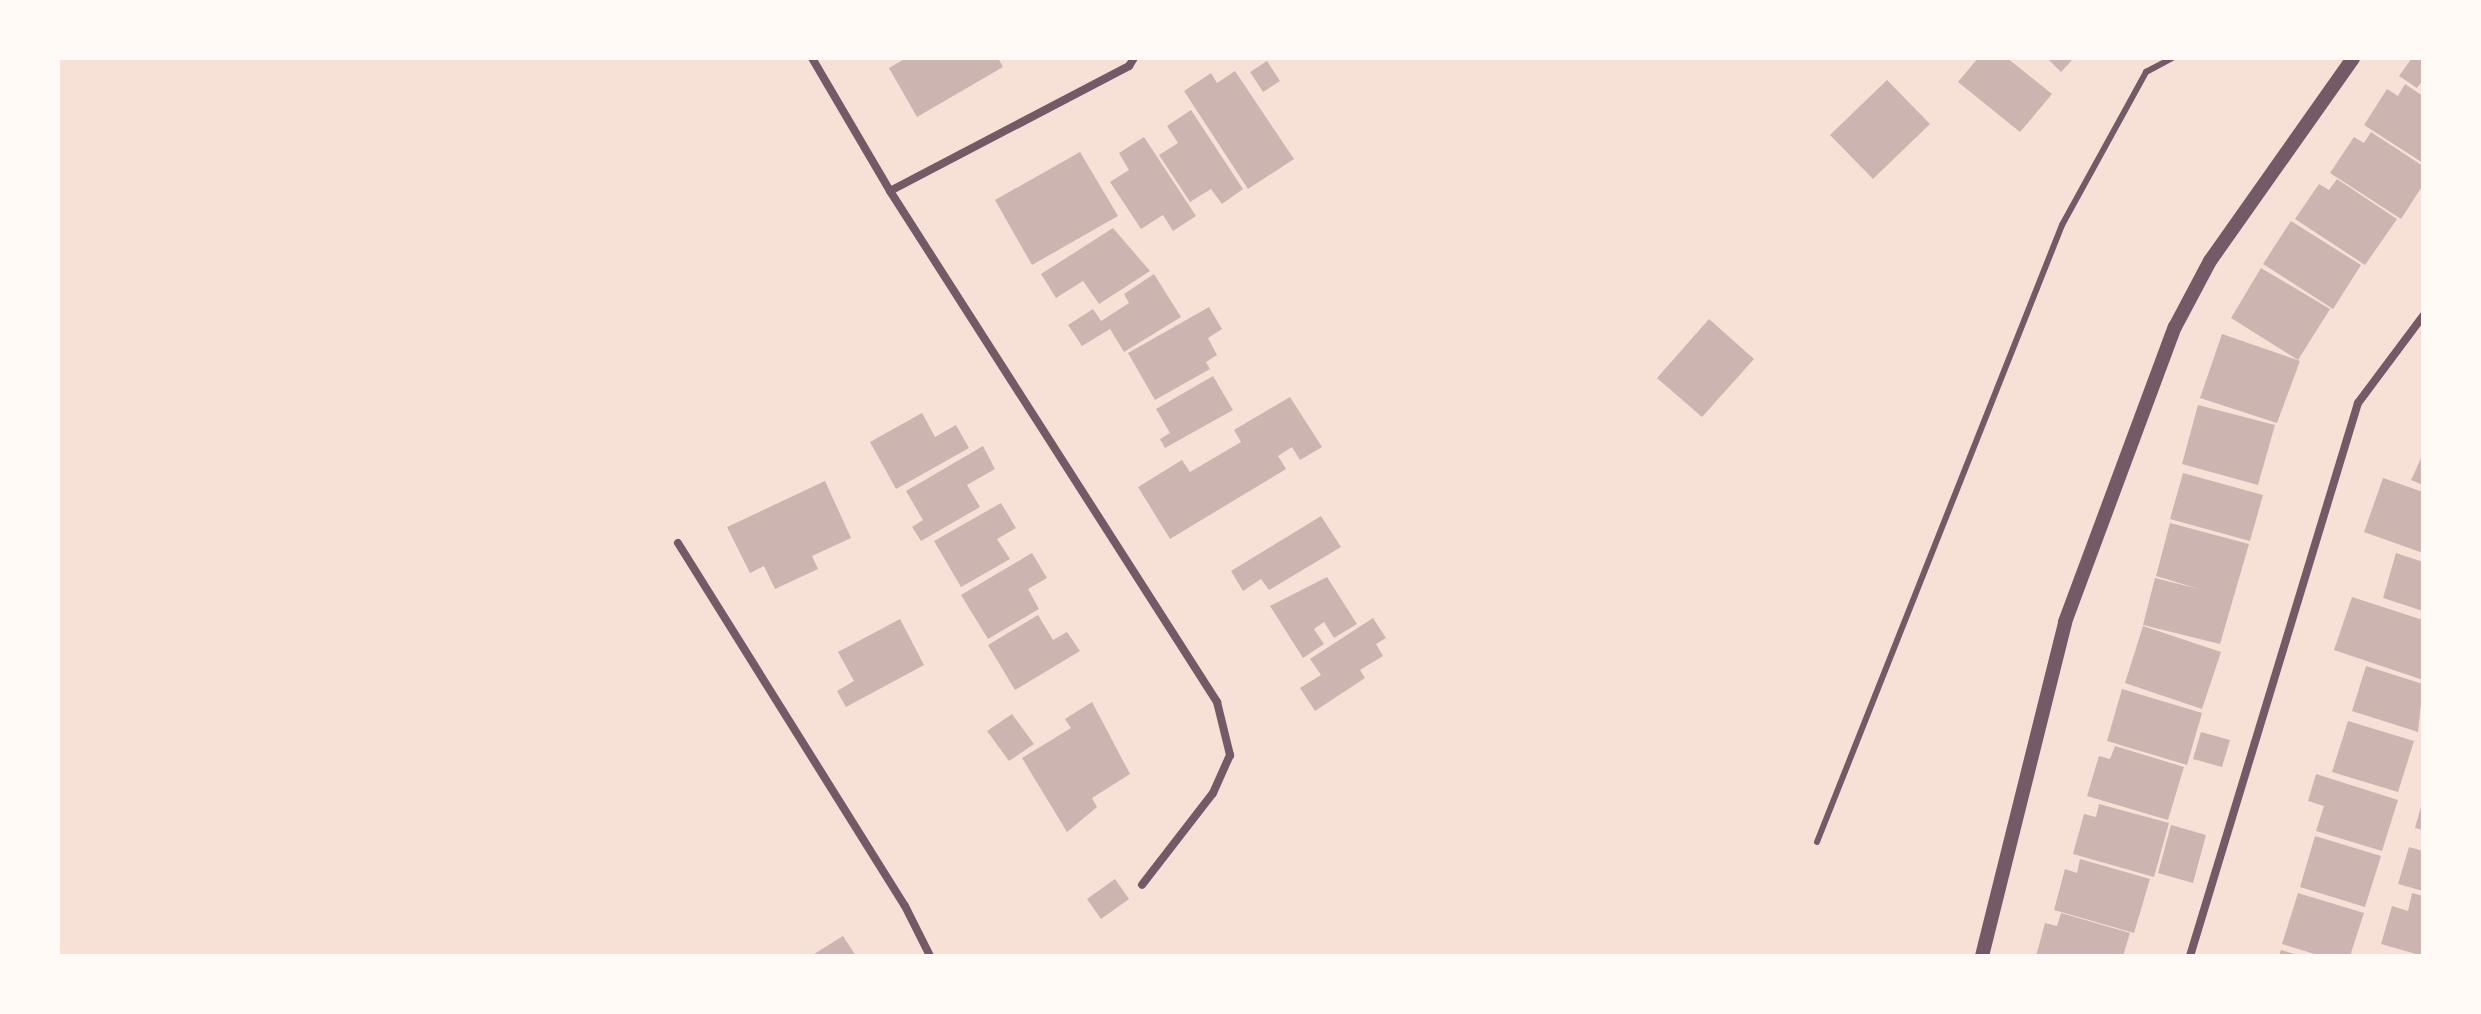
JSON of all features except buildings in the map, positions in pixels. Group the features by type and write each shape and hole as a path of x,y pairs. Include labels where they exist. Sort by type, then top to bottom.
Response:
{"street":[{"path":"812,58 890,191 1217,702 1230,755 1213,793 1142,885"},
{"path":"890,191 1129,66 1134,58"},
{"path":"1982,956 2065,622 2175,327 2210,261 2353,58"},
{"path":"2190,956 2358,403 2423,316"},
{"path":"678,543 905,906 930,956"}],"lane":[{"path":"1817,842 2062,225 2146,72 2172,58"}]}
